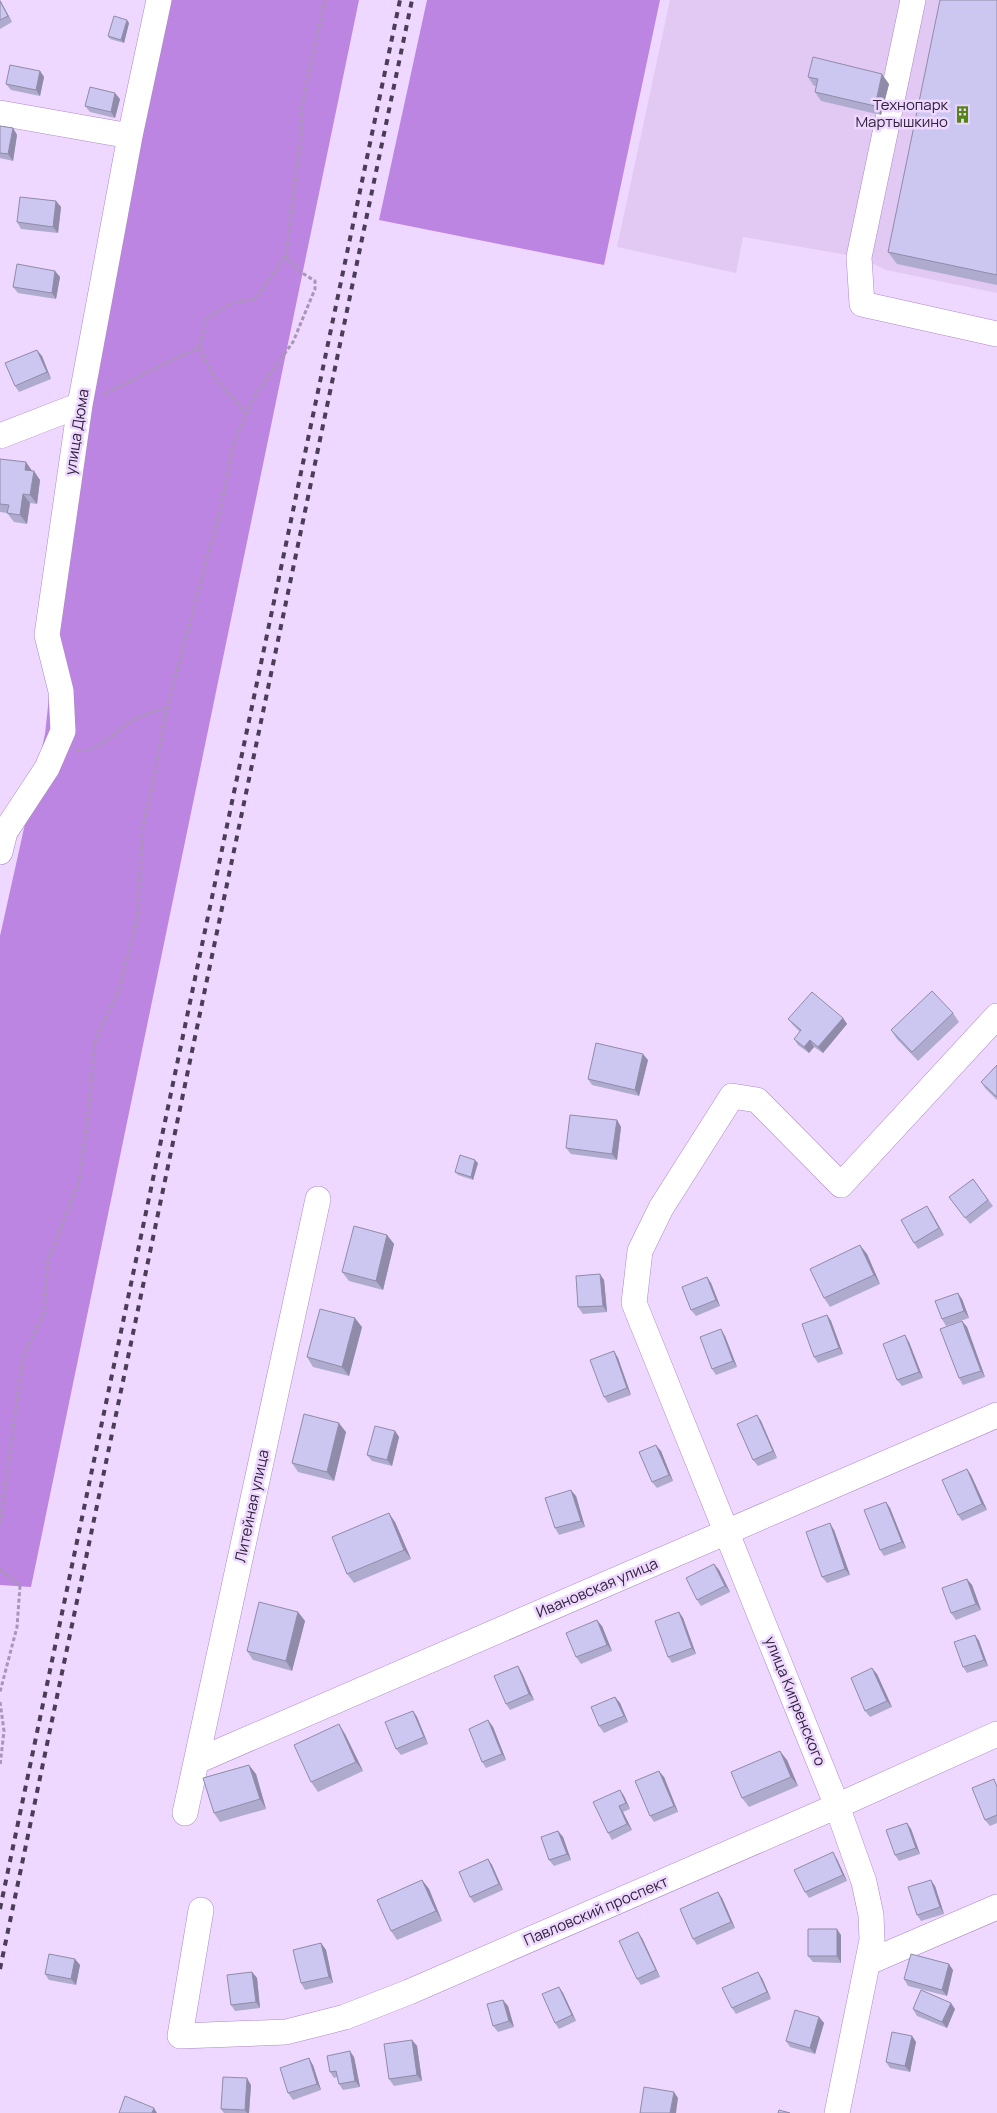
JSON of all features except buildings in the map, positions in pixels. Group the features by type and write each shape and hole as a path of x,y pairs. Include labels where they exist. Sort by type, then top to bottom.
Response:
{"street":[{"name":"улица Дюма","path":"2,838 47,768 63,731 61,691 47,635 80,405 130,136 159,0"},
{"path":"913,0 859,257 862,304 997,334"},
{"path":"0,113 130,136"},
{"path":"0,436 80,405"},
{"name":"улица Кипренского","path":"837,2113 872,1940 868,1899 864,1882 837,1806 634,1303 640,1251 661,1208 732,1096 756,1100 841,1185 997,1016"},
{"name":"Литейная улица","path":"185,1813 318,1199"},
{"name":"Ивановская улица","path":"197,1761 997,1415"},
{"name":"Павловский проспект","path":"201,1910 180,2036 286,2032 345,2017 409,1992 837,1806 997,1734"},
{"path":"868,1962 997,1907"}],"path":[{"path":"247,414 214,377 199,347 206,319 232,303 255,299 286,256 301,137 302,105 325,0"},
{"path":"0,1524 23,1357 44,1313 48,1260 79,1182 88,1115 94,1041 119,990 137,921 143,826 168,708 222,503 233,444 254,397 294,342 316,289 315,281 299,270 286,256"},
{"path":"80,405 199,347"},
{"path":"57,746 84,752 103,743 119,728 136,718 168,708"},
{"path":"0,1569 20,1586 17,1627 0,1692"},
{"path":"0,1702 4,1731 0,1766"}],"shaded area":[{"path":"171,0 359,0 31,1587 0,1585 0,936 45,734 90,316"},
{"path":"427,0 660,0 604,265 379,220"},
{"path":"670,0 997,0 997,293 886,270 859,257 743,237 736,273 617,247"}],"railway":[{"path":"0,1909 400,0"},
{"path":"0,1969 412,0"}],"place":[{"name":"Технопарк Мартышкино","path":"962,114"}]}
